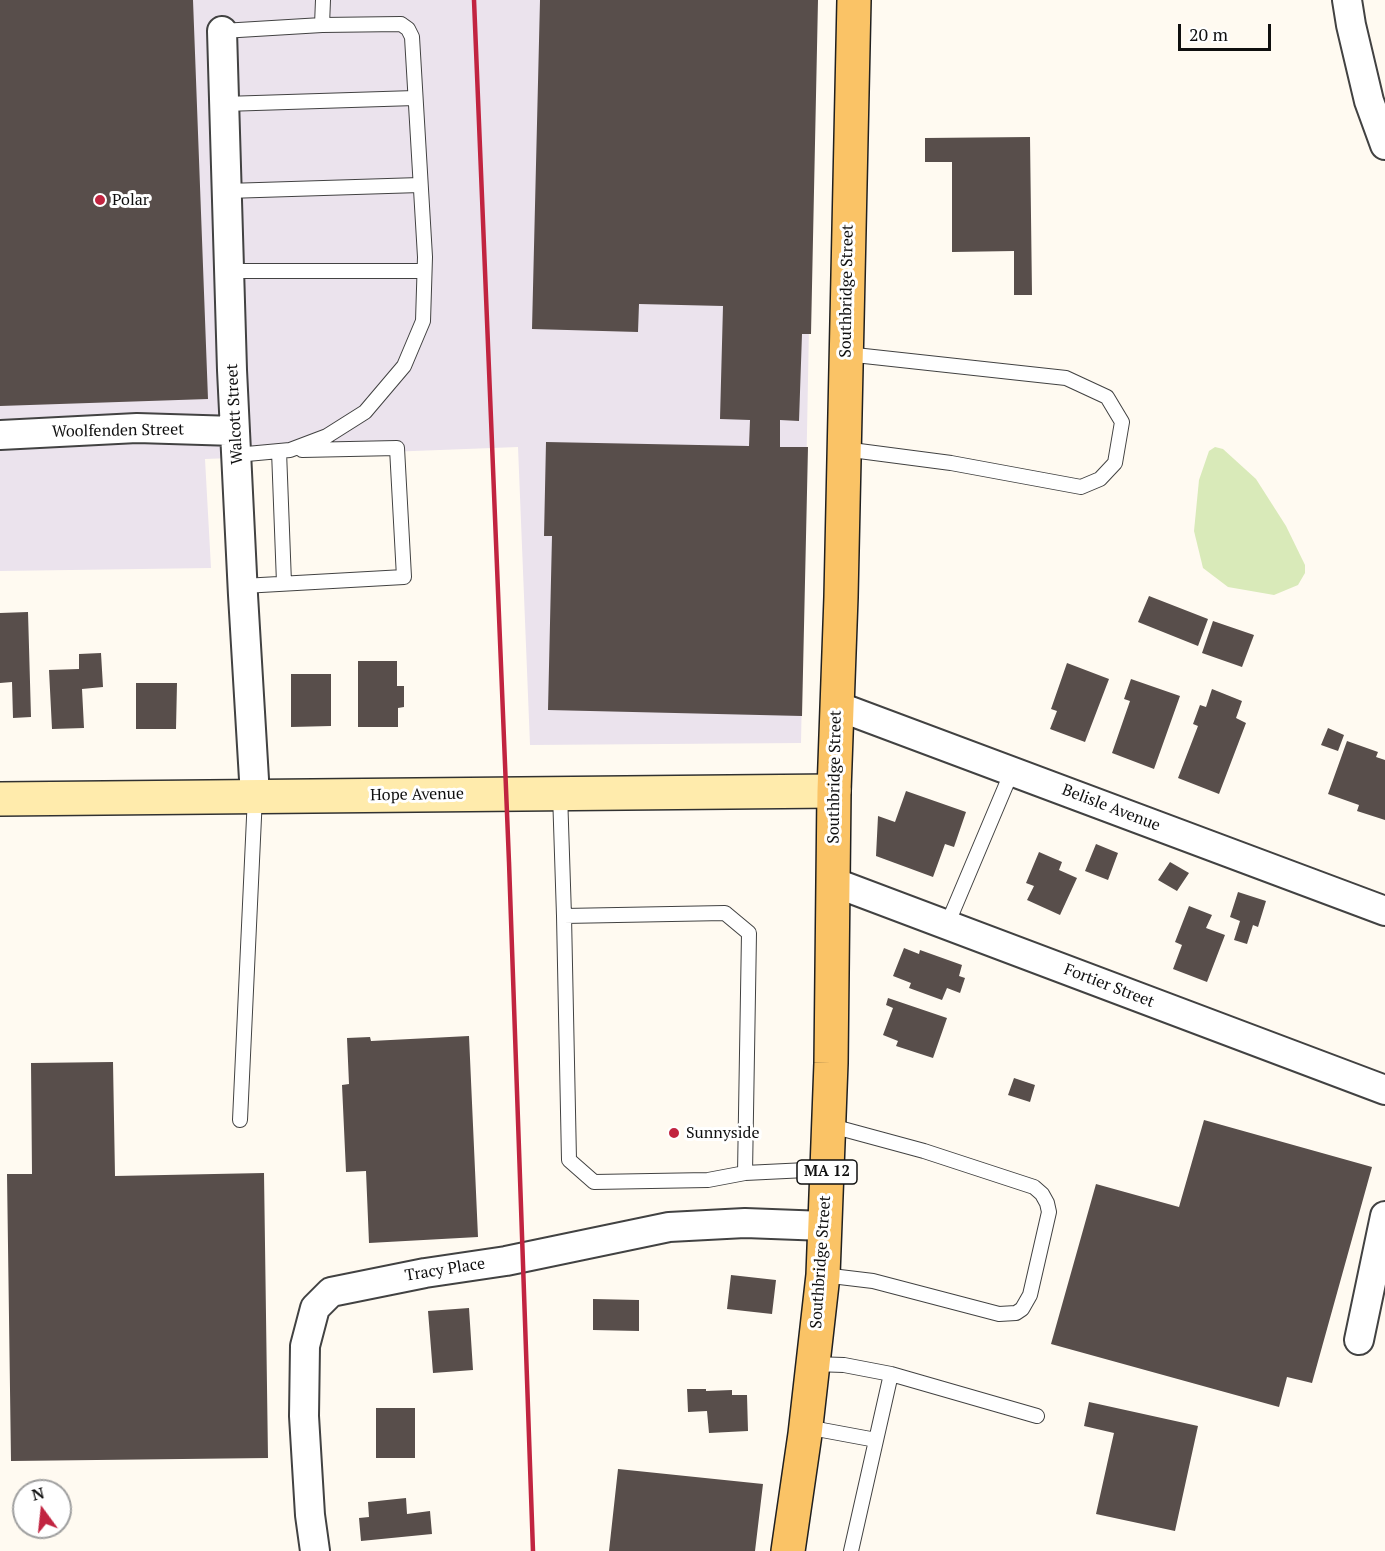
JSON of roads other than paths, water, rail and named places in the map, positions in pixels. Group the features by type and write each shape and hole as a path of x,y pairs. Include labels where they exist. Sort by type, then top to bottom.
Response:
{"main road":[{"name":"Southbridge Street","path":"788,1551 806,1427 823,1275 831,1063 834,791 854,0"},
{"name":"Hope Avenue","path":"0,799 834,791"}],"street":[{"path":"1347,0 1369,102 1385,145"},
{"name":"Walcott Street","path":"222,32 236,443 255,796"},
{"name":"Woolfenden Street","path":"0,435 137,428 236,443"},
{"name":"Belisle Avenue","path":"837,706 1385,911"},
{"name":"Fortier Street","path":"833,882 1385,1090"},
{"path":"1359,1340 1385,1216"},
{"name":"Tracy Place","path":"315,1551 310,1515 304,1416 305,1346 315,1308 331,1292 425,1273 506,1261 669,1227 745,1223 825,1226"}],"lane":[{"path":"322,0 322,26"},
{"path":"222,32 401,24 408,29 412,37 424,271 423,321 404,366 364,412 327,436 285,451"},
{"path":"224,104 415,98"},
{"path":"227,191 420,185"},
{"path":"230,271 424,271"},
{"path":"844,449 951,463 1081,488 1100,478 1115,463 1122,422 1107,397 1066,378 846,354"},
{"path":"236,443 285,451 397,448 404,577 243,586"},
{"path":"284,583 285,451"},
{"path":"947,925 1012,771"},
{"path":"560,794 569,1160 594,1182 708,1180 745,1173 827,1169"},
{"path":"240,1120 255,796"},
{"path":"564,916 725,913 749,933 745,1173"},
{"path":"823,1275 873,1281 999,1314 1010,1314 1022,1309 1030,1295 1049,1212 1042,1194 1034,1187 924,1151 828,1125"},
{"path":"813,1364 844,1365 891,1374 1036,1416"},
{"path":"851,1551 891,1374"},
{"path":"806,1427 876,1440"}],"railway":[{"path":"474,0 509,862 533,1551"}],"place":[{"name":"Polar","path":"100,200"},
{"name":"Sunnyside","path":"674,1133"}]}
